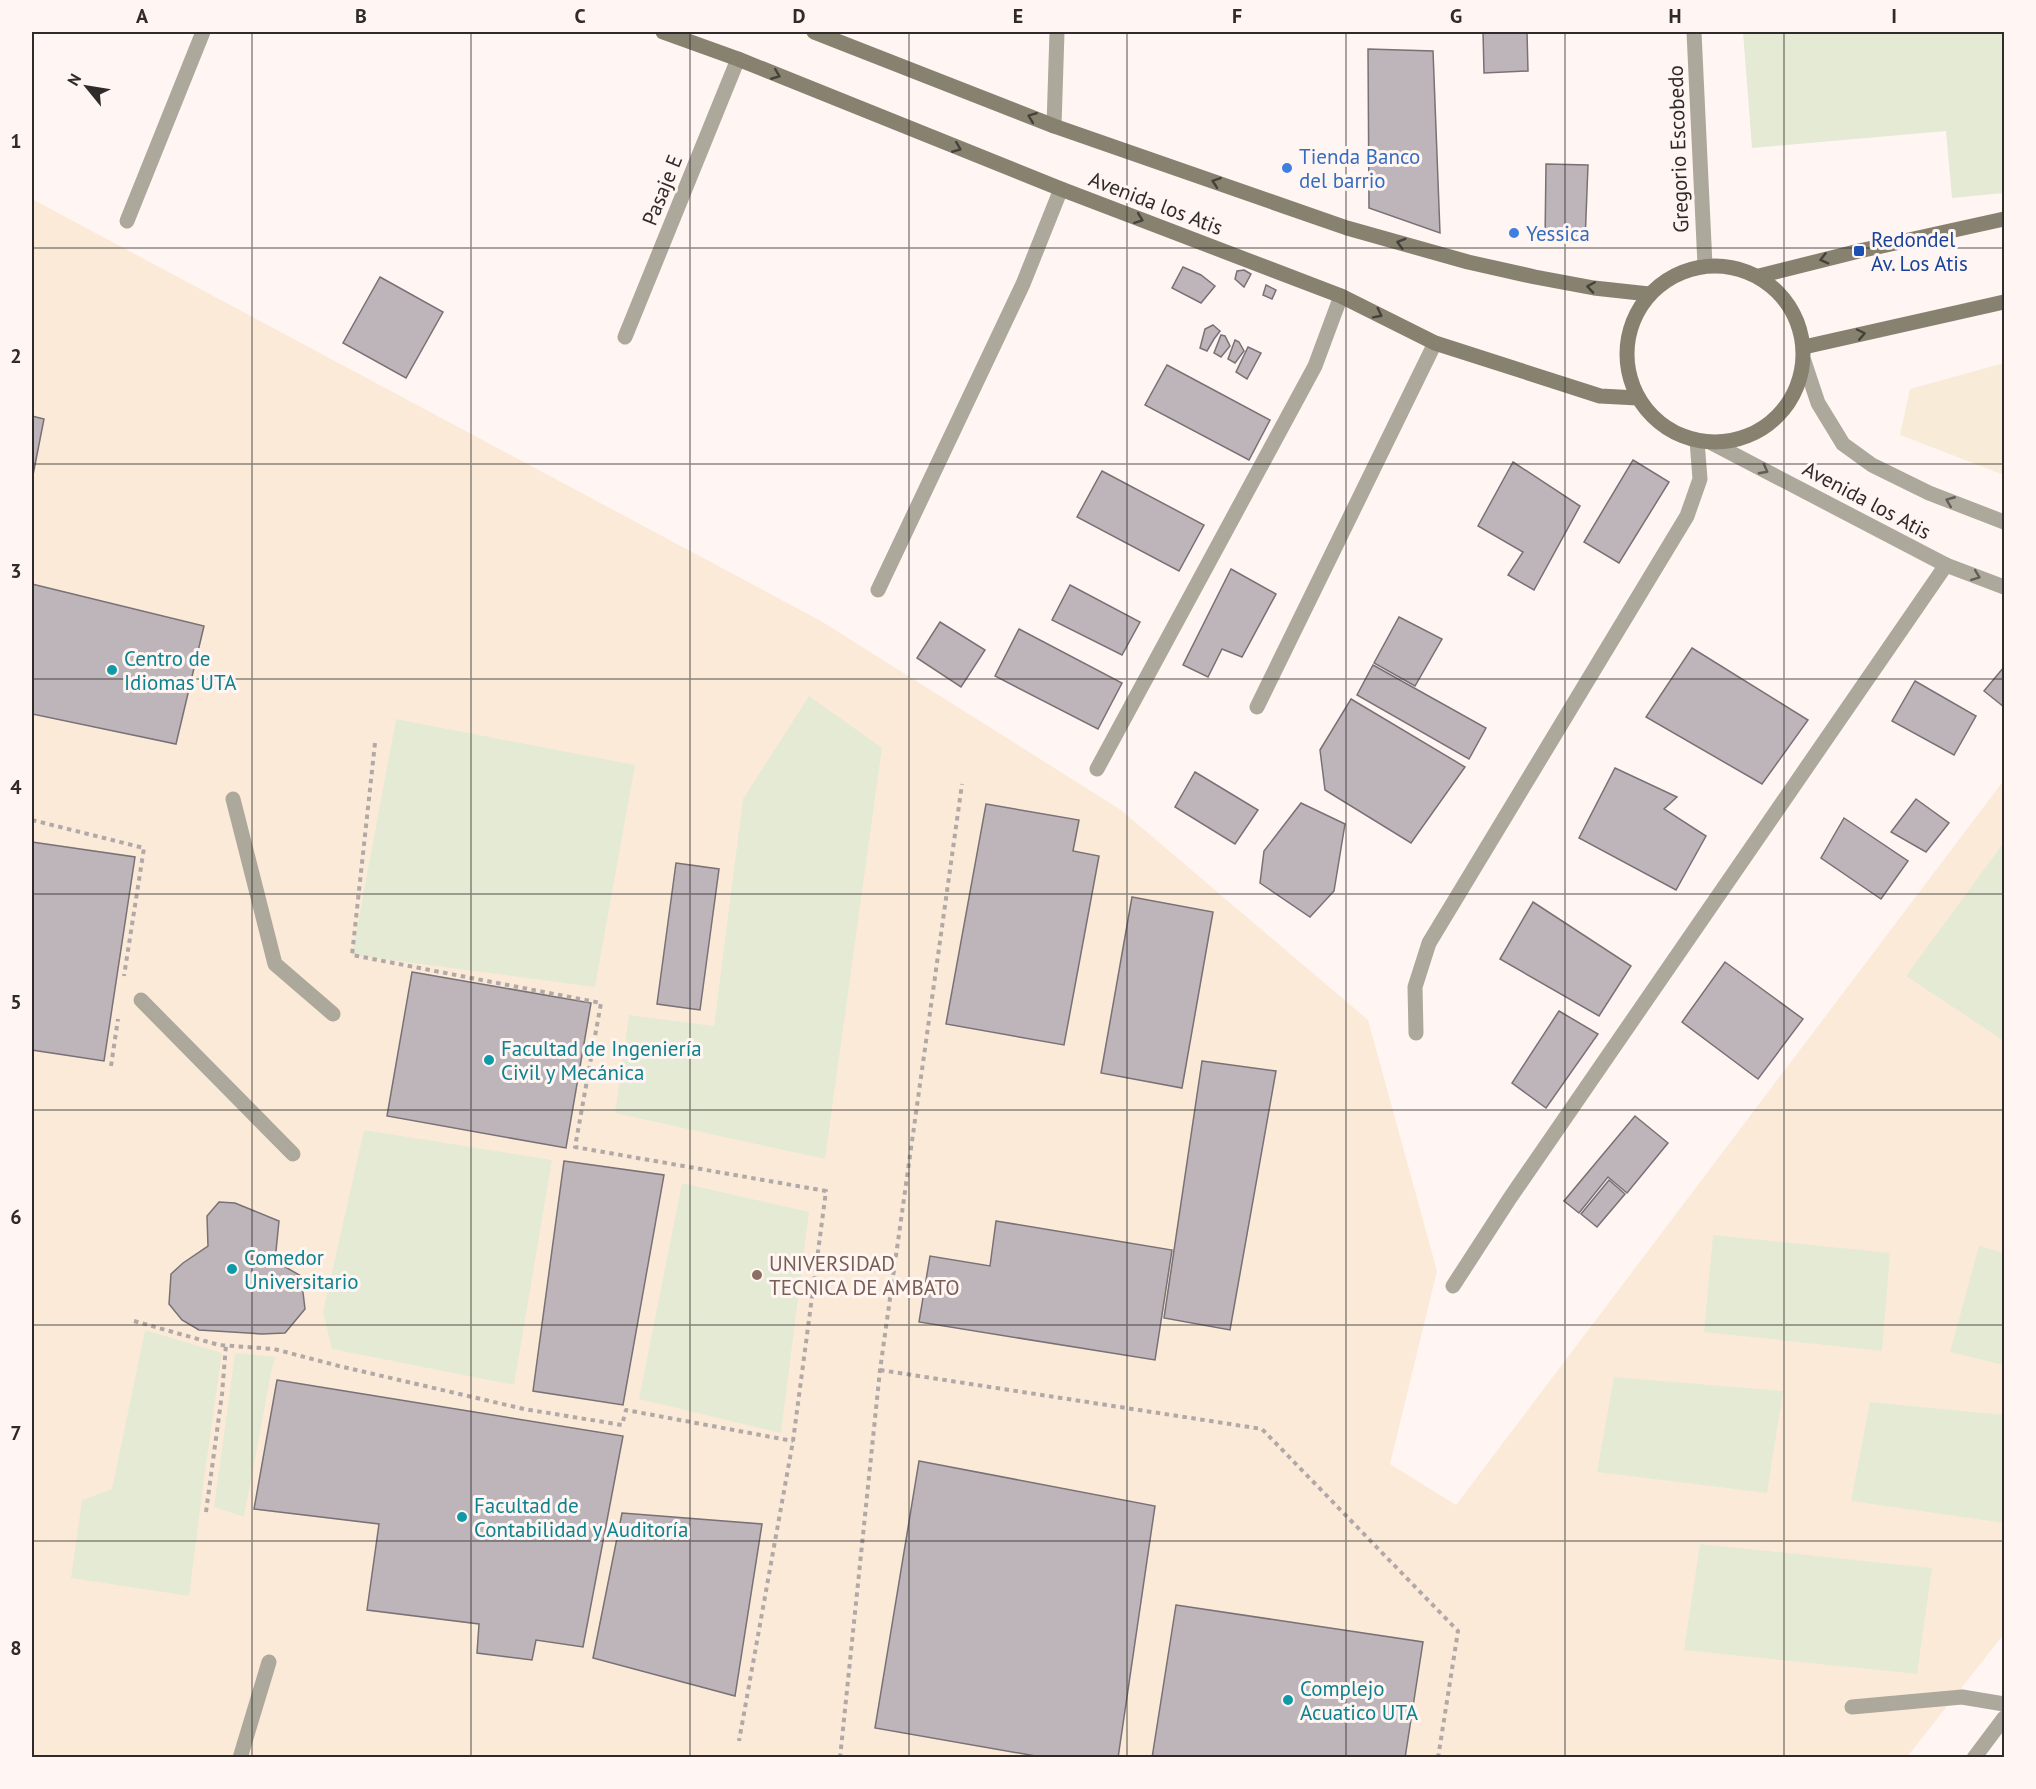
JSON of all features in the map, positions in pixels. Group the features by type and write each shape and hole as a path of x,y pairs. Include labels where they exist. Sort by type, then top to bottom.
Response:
{"main road":[{"name":"Avenida los Atis","path":"663,32 738,59 1061,189 1341,296 1435,343 1600,396 1638,398"},
{"name":"Avenida los Atis","path":"814,32 1054,126 1358,231 1468,262 1535,277 1649,294"},
{"path":"1759,276 2004,219"},
{"name":"Avenida los Atis","path":"1705,442 1674,433 1653,418 1638,398 1628,372 1627,345 1634,318 1649,294 1674,275 1704,265 1733,266 1759,276 1791,306 1804,354"},
{"path":"1705,442 1745,437 1774,420 1794,393 1804,354 2004,302"}],"street":[{"path":"127,221 202,32"},
{"path":"1054,126 1057,32"},
{"name":"Gregorio Escobedo","path":"1694,32 1704,265"},
{"name":"Pasaje E","path":"625,337 738,59"},
{"path":"878,590 1023,284 1061,189"},
{"path":"1097,769 1315,366 1341,296"},
{"path":"1257,707 1435,343"},
{"name":"Avenida los Atis","path":"1804,354 1818,403 1843,444 1872,465 1929,493 2004,522"},
{"path":"1416,1033 1415,987 1429,943 1687,516 1700,479 1705,442"},
{"name":"Avenida los Atis","path":"1705,442 1946,565 2004,587"},
{"path":"1453,1286 1510,1198 1946,565"},
{"path":"233,799 275,964 333,1014"},
{"path":"141,1000 293,1154"},
{"path":"240,1758 270,1662"},
{"path":"1852,1707 1962,1697 2004,1704"},
{"path":"1974,1758 2004,1718"}],"path":[{"path":"375,743 352,955 601,1003 575,1148 826,1191 793,1441 739,1741"},
{"path":"840,1758 880,1370 962,784"},
{"path":"32,820 144,848 123,985"},
{"path":"111,1066 119,1008"},
{"path":"134,1321 219,1345 274,1349 524,1409 622,1425 626,1410 793,1441"},
{"path":"206,1512 222,1394 226,1345"},
{"path":"880,1370 1262,1428 1458,1631 1438,1758"}],"shaded area":[{"path":"32,199 821,621 1121,810 1368,1020 1437,1271 1390,1464 1456,1505 2004,780 2004,1634 1907,1757 32,1757"},
{"path":"2004,363 2004,475 1900,435 1910,389"}],"green space":[{"path":"1743,32 2004,32 2004,193 1952,198 1946,131 1752,148"},
{"path":"809,696 882,748 825,1159 615,1113 629,1015 714,1026 743,799"},
{"path":"396,719 635,765 595,987 352,955"},
{"path":"2004,842 2004,1041 1906,976"},
{"path":"364,1130 552,1160 514,1385 332,1349 323,1312"},
{"path":"682,1183 809,1212 781,1433 639,1399"},
{"path":"1713,1235 1890,1253 1882,1351 1704,1332"},
{"path":"1979,1246 2004,1253 2004,1365 1950,1352"},
{"path":"145,1330 222,1353 189,1596 71,1578 82,1500 112,1489"},
{"path":"235,1353 276,1357 244,1517 214,1507"},
{"path":"1614,1377 1783,1391 1767,1493 1597,1472"},
{"path":"1870,1402 2004,1415 2004,1523 1851,1501"},
{"path":"1700,1544 1932,1568 1917,1674 1684,1650"}],"building":[{"path":"1483,32 1527,32 1528,71 1484,73"},
{"path":"1368,49 1433,51 1440,233 1369,208"},
{"path":"1546,164 1588,165 1585,242 1545,241"},
{"path":"1183,267 1201,275 1215,286 1201,303 1172,288"},
{"path":"1244,270 1251,274 1244,287 1235,279 1237,271"},
{"path":"380,277 443,312 406,378 343,343"},
{"path":"1266,285 1276,290 1272,299 1263,295"},
{"path":"1213,325 1220,331 1207,351 1200,348 1205,329"},
{"path":"1221,335 1225,336 1230,346 1221,357 1214,353"},
{"path":"1235,340 1239,342 1244,351 1235,363 1228,359"},
{"path":"1248,347 1261,353 1247,379 1236,372"},
{"path":"1167,365 1270,420 1249,460 1145,405"},
{"path":"32,416 44,419 32,480"},
{"path":"1633,460 1669,482 1619,563 1584,542"},
{"path":"1513,462 1580,506 1534,590 1508,575 1523,552 1478,526"},
{"path":"1102,471 1204,525 1179,571 1077,517"},
{"path":"1231,569 1276,594 1242,657 1222,649 1208,677 1183,665"},
{"name":"Centro de Idiomas UTA","path":"32,584 204,626 176,744 32,714"},
{"path":"1070,585 1140,622 1122,655 1052,620"},
{"path":"1399,617 1442,639 1415,686 1374,663"},
{"path":"940,622 985,650 961,687 917,658"},
{"path":"1019,629 1122,683 1098,729 995,676"},
{"path":"1692,648 1808,720 1762,784 1646,717"},
{"path":"1373,665 1486,728 1469,759 1357,695"},
{"path":"2004,667 2004,707 1984,691"},
{"path":"1915,681 1976,716 1954,755 1892,721"},
{"path":"1351,699 1465,767 1411,843 1325,790 1320,750"},
{"path":"1615,768 1677,797 1664,809 1706,836 1676,890 1579,838"},
{"path":"1195,772 1258,810 1235,844 1175,807"},
{"path":"1916,799 1949,823 1926,852 1891,832"},
{"path":"1301,803 1345,824 1334,891 1310,917 1260,883 1264,851"},
{"path":"986,804 1079,820 1073,851 1099,856 1064,1045 946,1024"},
{"path":"1844,818 1908,861 1881,899 1821,858"},
{"path":"32,842 135,857 104,1061 32,1050"},
{"path":"676,863 719,869 700,1010 657,1004"},
{"path":"1132,897 1213,912 1182,1088 1101,1073"},
{"path":"1533,902 1631,966 1599,1016 1500,959"},
{"path":"1725,962 1803,1019 1758,1079 1682,1022"},
{"name":"Facultad de Ingeniería Civil y Mecánica","path":"412,972 591,1003 566,1148 387,1116"},
{"path":"1559,1011 1598,1034 1546,1108 1512,1083"},
{"path":"1202,1061 1276,1071 1230,1330 1164,1318"},
{"path":"1635,1116 1668,1143 1627,1193 1608,1177 1579,1213 1564,1201"},
{"path":"564,1161 664,1175 623,1405 533,1391"},
{"path":"1609,1180 1625,1194 1597,1227 1581,1214"},
{"name":"Comedor Universitario","path":"219,1202 235,1203 279,1221 275,1261 301,1276 305,1309 285,1333 262,1334 199,1330 182,1320 169,1304 171,1274 208,1246 207,1216"},
{"path":"996,1221 1172,1250 1155,1360 919,1322 930,1256 990,1266"},
{"name":"Facultad de Contabilidad y Auditoría","path":"277,1380 623,1436 583,1647 536,1640 532,1660 477,1653 479,1624 367,1610 379,1524 254,1509"},
{"path":"919,1461 1155,1506 1118,1758 1047,1758 875,1728"},
{"path":"622,1513 762,1524 735,1696 593,1658"},
{"name":"Complejo Acuatico UTA","path":"1176,1605 1423,1642 1405,1758 1152,1758"}],"place":[{"name":"Tienda Banco del barrio","path":"1287,168"},
{"name":"Yessica","path":"1514,233"},
{"name":"Redondel Av. Los Atis","path":"1859,251"},
{"name":"Centro de Idiomas UTA","path":"112,670"},
{"name":"Facultad de Ingeniería Civil y Mecánica","path":"489,1060"},
{"name":"Comedor Universitario","path":"232,1269"},
{"name":"UNIVERSIDAD TECNICA DE AMBATO","path":"757,1275"},
{"name":"Facultad de Contabilidad y Auditoría","path":"462,1517"},
{"name":"Complejo Acuatico UTA","path":"1288,1700"}]}
